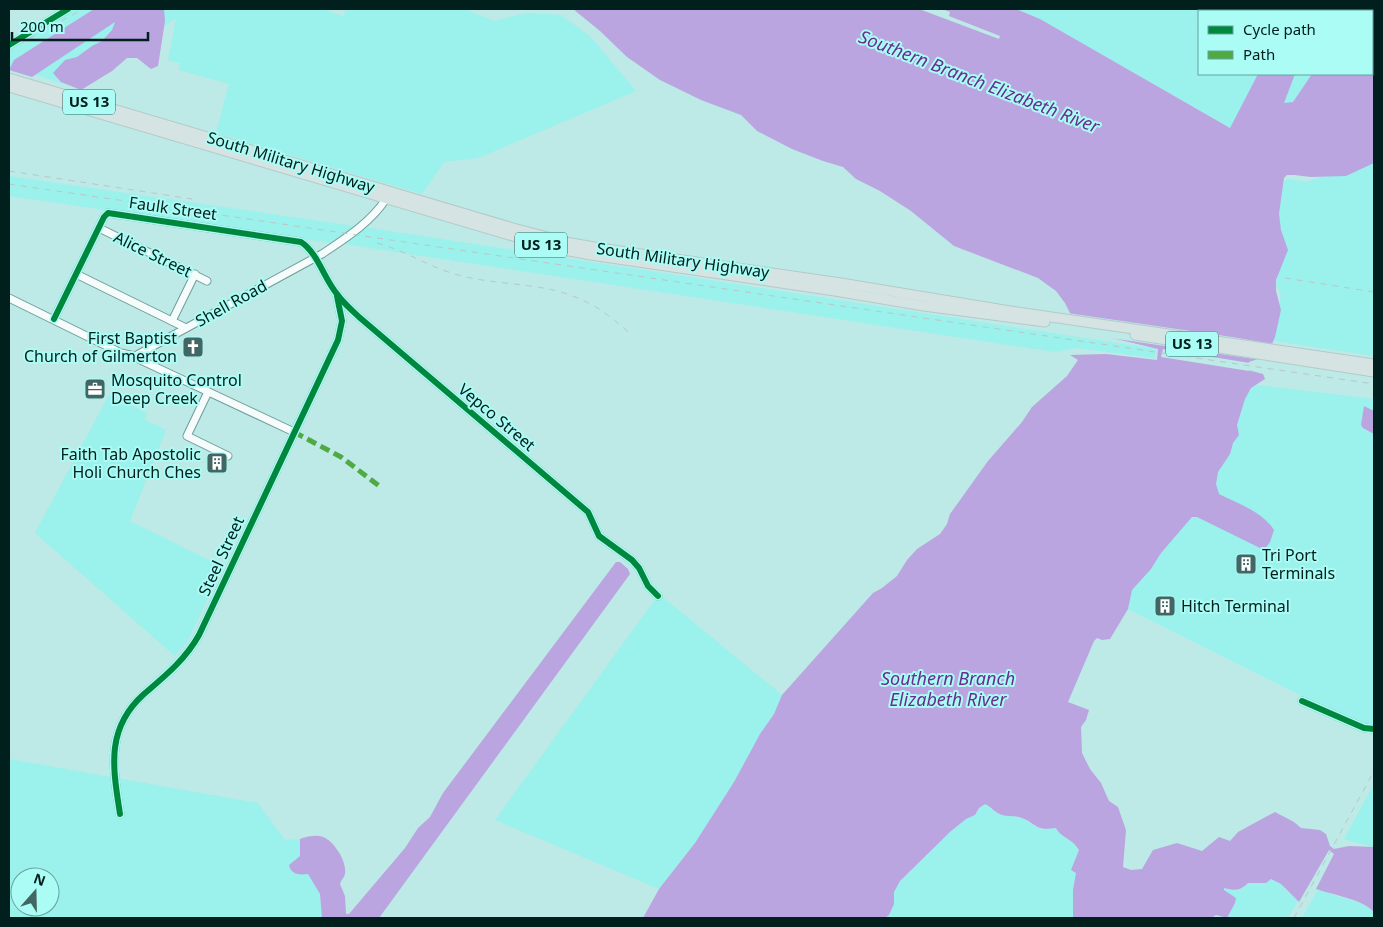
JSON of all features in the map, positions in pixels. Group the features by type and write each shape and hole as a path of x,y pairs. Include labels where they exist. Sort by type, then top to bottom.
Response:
{"main road":[{"name":"South Military Highway","path":"9,78 386,199 535,243 584,254 924,306 1009,314 1374,364"},
{"name":"South Military Highway","path":"9,87 571,243 841,283 1009,314 1374,372"}],"street":[{"path":"9,45 68,9"},
{"name":"Shell Road","path":"132,356 140,354 315,258 348,237 375,214 386,199"},
{"name":"Faulk Street","path":"54,319 98,228 104,217 111,213 296,240 304,244 315,258"},
{"name":"Alice Street","path":"98,228 207,281"},
{"name":"Vepco Street","path":"315,258 336,294 374,331 588,512 599,536 632,560 639,568 648,586 658,596"},
{"path":"76,274 186,328"},
{"path":"172,321 195,274"},
{"name":"Steel Street","path":"120,814 114,762 115,740 120,727 133,705 174,668 195,642 340,333 341,315 336,294"},
{"path":"9,298 121,353 132,356 294,432"},
{"path":"208,392 187,436 228,456"},
{"path":"1302,702 1359,726 1374,729"}],"shaded area":[{"path":"74,9 324,9 343,17 346,9 469,9 469,11 494,21 526,13 561,15 591,37 636,91 478,158 444,162 422,194 216,133 229,84 179,70 180,63 168,61 176,18 78,88 9,67 9,48"},
{"path":"1016,9 1297,9 1198,10 1198,75 1258,75 1231,128 1040,19"},
{"path":"1374,9 1374,11 1373,12 1373,10 1324,10"},
{"path":"1295,75 1311,75 1293,103 1283,103"},
{"path":"1374,158 1374,356 1269,340 1278,317 1281,294 1276,284 1283,249 1277,239 1278,189 1287,179 1307,182"},
{"path":"9,176 354,226 330,243 9,196"},
{"path":"364,227 1156,349 1155,358 1077,348 1055,352 344,244"},
{"path":"1249,384 1374,399 1374,732 1128,609 1125,602 1126,595 1206,490"},
{"path":"109,395 147,413 145,420 166,430 130,521 223,567 187,642 175,656 35,533"},
{"path":"659,594 782,695 774,714 760,734 734,782 695,843 659,889 495,820"},
{"path":"9,759 258,803 285,840 300,839 300,856 289,865 290,869 293,872 308,874 320,894 322,918 9,918"},
{"path":"1374,784 1374,847 1344,839"},
{"path":"985,804 995,812 1002,815 1020,817 1040,829 1056,828 1060,834 1074,842 1079,850 1072,870 1076,873 1073,890 1073,918 885,918 889,915 894,904 894,892 900,881 951,831 966,819 975,815 979,808"},
{"path":"1271,879 1281,884 1285,890 1298,900 1288,918 1227,918 1235,903 1224,888 1235,891 1242,889 1248,883 1266,883"},
{"path":"1318,890 1369,906 1374,912 1374,918 1302,918"}],"water":[{"path":"94,9 164,9 165,21 158,66 151,69 137,58 127,58 112,71 81,90 61,82 53,73 65,60 77,57 102,41 112,30 115,22 32,77 9,70 14,60"},
{"name":"Southern Branch Elizabeth River","path":"573,9 1016,9 1040,19 1230,128 1257,75 1295,75 1284,103 1293,102 1311,75 1373,75 1374,11 1374,163 1346,176 1311,177 1287,175 1284,178 1279,214 1281,230 1288,250 1276,280 1276,291 1281,310 1275,337 1267,356 1249,362 1248,370 1263,374 1265,379 1251,388 1245,399 1237,425 1239,435 1233,443 1230,454 1218,472 1216,484 1219,494 1257,513 1263,518 1274,530 1270,542 1264,550 1197,517 1192,517 1132,590 1128,609 1110,639 1102,640 1097,638 1094,641 1068,702 1089,710 1086,720 1081,727 1082,753 1090,769 1101,783 1109,801 1118,807 1126,830 1123,867 1131,870 1142,869 1153,850 1177,843 1202,851 1219,837 1230,841 1238,832 1275,812 1301,828 1320,830 1326,834 1330,846 1334,849 1349,846 1374,847 1374,912 1355,901 1316,889 1334,854 1329,850 1299,902 1281,884 1271,879 1266,883 1248,883 1237,890 1224,888 1224,890 1236,898 1227,918 1216,915 1211,918 1073,918 1073,890 1076,873 1071,870 1079,850 1076,846 1056,828 1041,828 1020,817 1002,815 985,804 979,808 975,815 966,819 951,831 900,881 894,892 894,904 889,915 885,918 643,918 659,889 695,843 734,782 760,734 774,714 782,695 873,593 897,576 917,549 940,534 947,524 950,514 988,461 1022,422 1032,407 1067,376 1078,360 1070,355 1106,354 1157,360 1158,349 1104,336 1080,333 1065,303 1056,291 1038,278 954,246 911,211 880,191 856,179 843,167 792,149 757,131 741,115 701,100 660,80 627,57"},
{"path":"1364,406 1374,411 1374,434 1361,425"},
{"path":"616,562 620,562 628,569 630,574 379,918 322,918 320,894 308,874 294,873 289,865 300,856 300,839 313,836 323,837 332,843 340,854 344,864 345,875 340,884 345,896 346,914 349,914 405,848 418,828 430,817 443,793"}],"pier":[{"path":"919,9 942,9 950,12 949,16 1000,36 999,39"},
{"path":"1067,313 1274,344 1268,357 1261,360 1076,333"},
{"path":"1163,349 1250,363 1249,371 1161,357"}],"railway":[{"path":"9,50 83,9"},
{"path":"9,171 192,199"},
{"path":"9,184 1374,384"},
{"path":"377,243 462,276 538,287 568,294 596,307 632,335"},
{"path":"1285,278 1374,292"},
{"path":"1294,918 1374,771"}],"marked path":[{"path":"294,432 341,457 382,488"}],"cycle path":[{"path":"9,45 68,9"},
{"path":"54,319 104,217 108,213 301,242 312,253 332,288 359,317 588,512 599,536 632,560 639,568 648,586 658,596"},
{"path":"120,814 114,765 117,735 131,707 181,660 199,635 338,340 342,321 337,296"},
{"path":"1302,701 1364,728 1374,729"}],"place":[{"name":"First Baptist Church of Gilmerton","path":"193,347"},
{"name":"Mosquito Control Deep Creek","path":"95,389"},
{"name":"Faith Tab Apostolic Holi Church Ches","path":"217,463"},
{"name":"Tri Port Terminals","path":"1246,564"},
{"name":"Hitch Terminal","path":"1165,606"}]}
